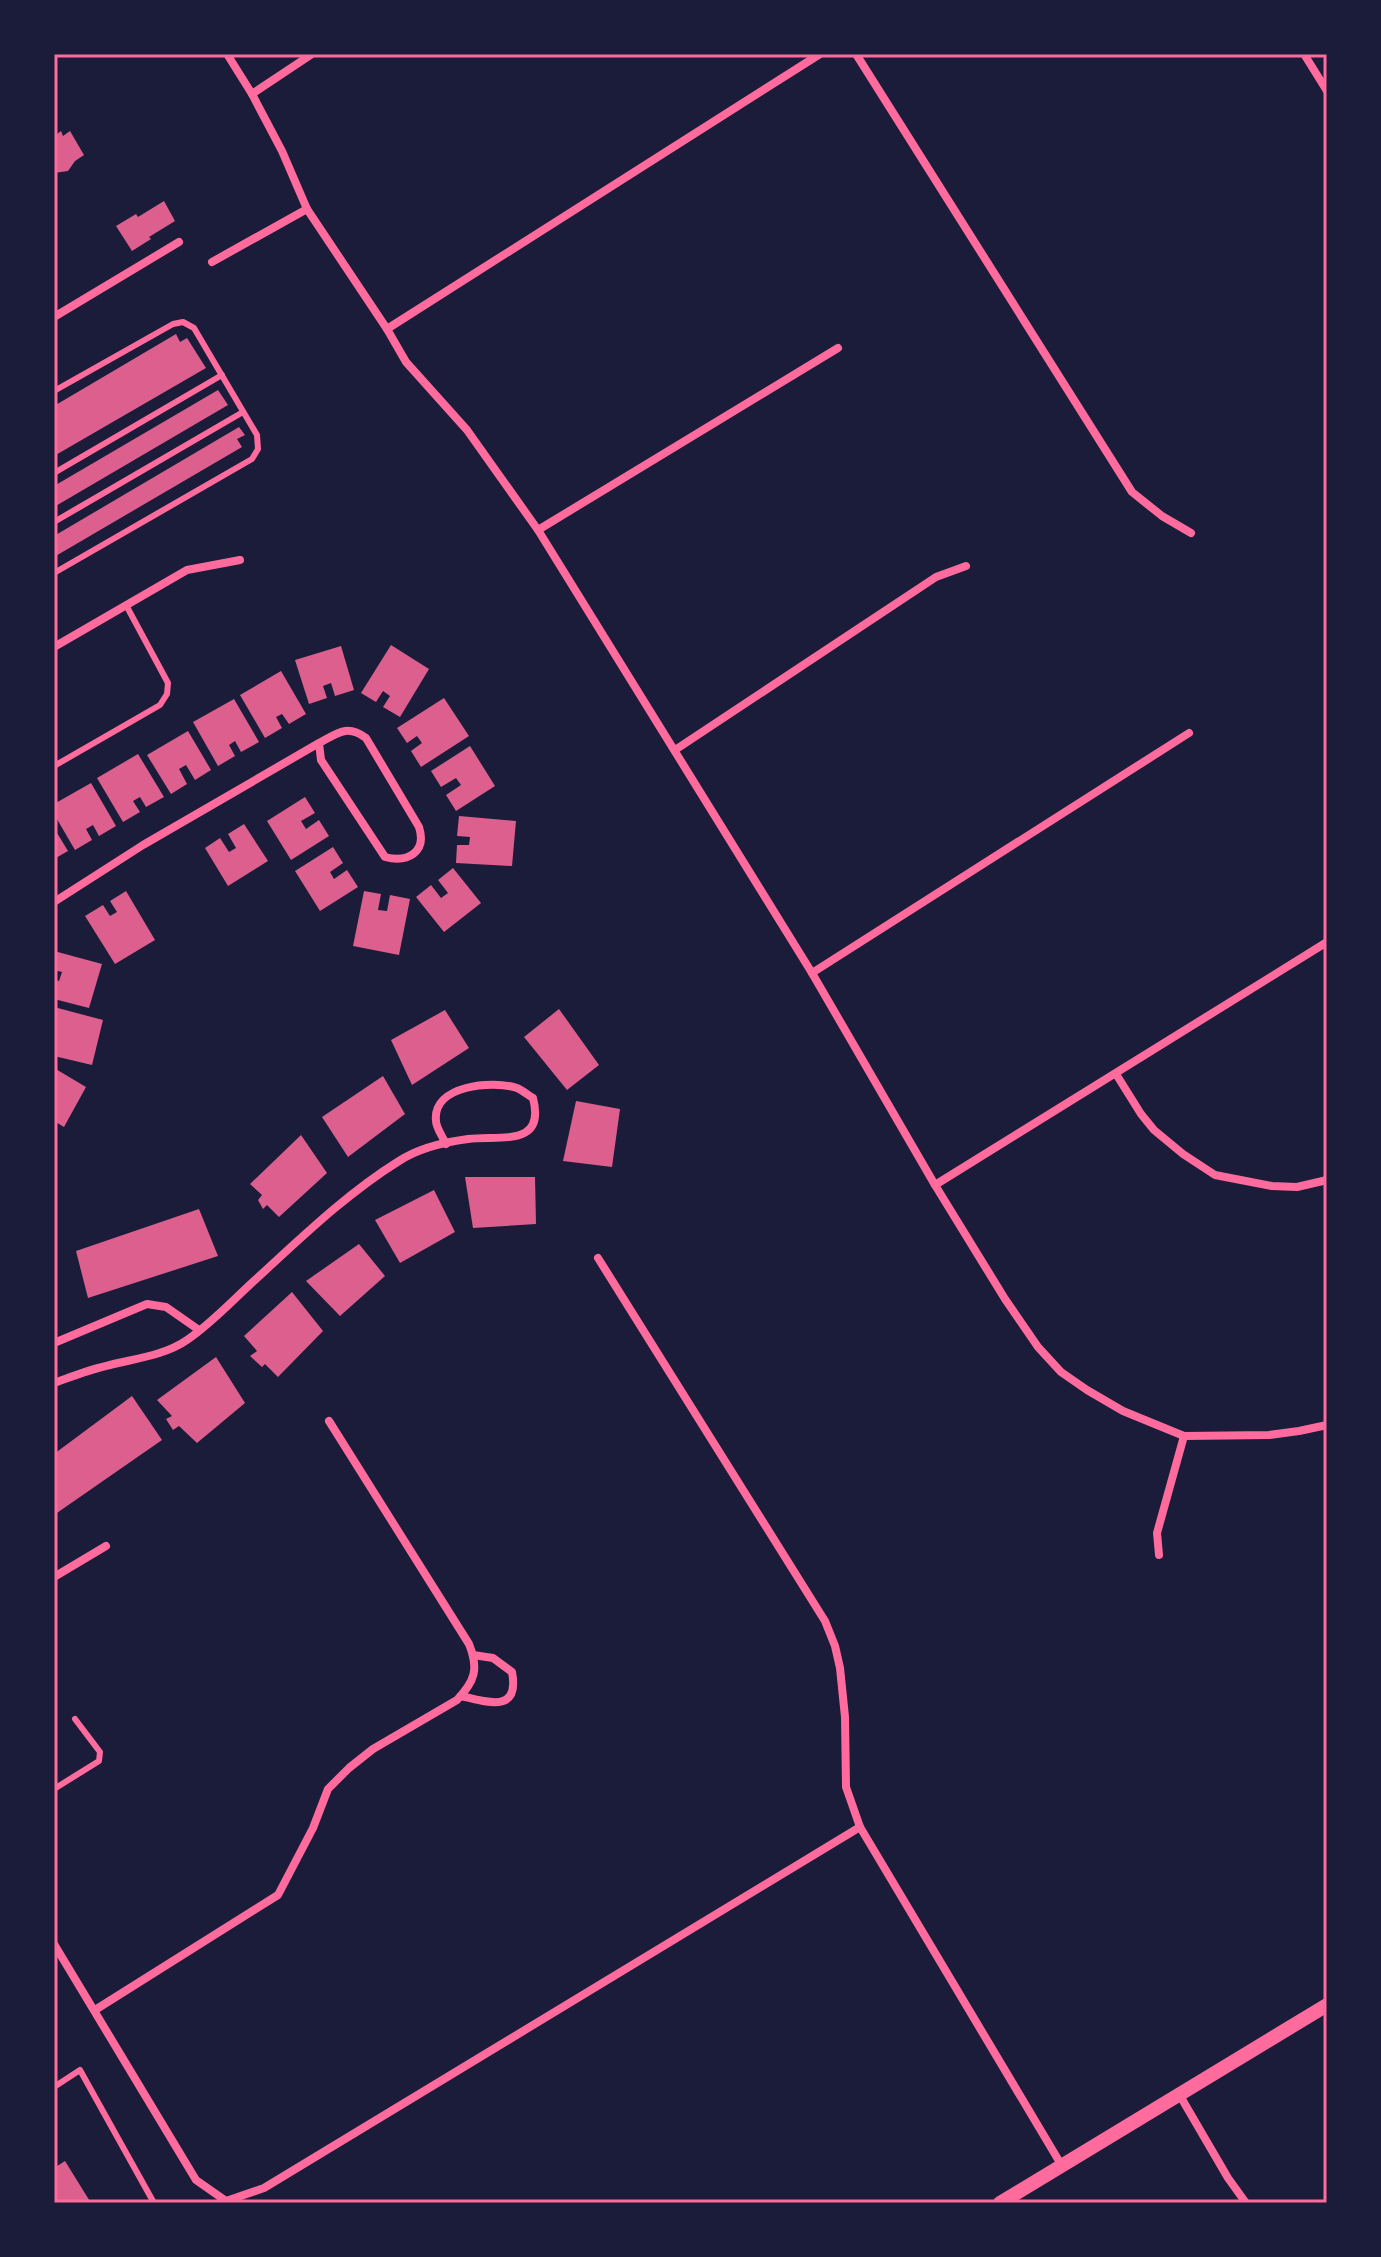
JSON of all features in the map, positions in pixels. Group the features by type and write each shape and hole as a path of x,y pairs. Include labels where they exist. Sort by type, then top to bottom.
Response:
{"street":[{"path":"227,54 282,151 307,209 406,362 467,430 538,530 812,973 935,1185 1038,1347 1061,1372 1087,1390 1123,1411 1184,1436 1269,1435 1327,1425"},
{"path":"252,94 312,54"},
{"path":"387,329 820,54"},
{"path":"856,54 1132,492 1162,516 1191,533"},
{"path":"1304,54 1327,91"},
{"path":"212,262 307,209"},
{"path":"54,317 179,242"},
{"path":"538,530 838,348"},
{"path":"54,647 187,570 240,560"},
{"path":"675,750 936,577 966,566"},
{"path":"54,902 143,845 319,743 347,730 358,732 366,738 419,827 422,838 418,849 410,857 397,860 385,857 321,760 319,743"},
{"path":"812,973 1189,733"},
{"path":"935,1185 1327,942"},
{"path":"1116,1074 1154,1130 1215,1175 1272,1186 1297,1187 1327,1180"},
{"path":"54,1383 105,1366 149,1356 184,1342 371,1179 404,1158 433,1146 446,1144 469,1139 520,1135 531,1128 537,1113 533,1098 517,1089 494,1085 451,1091 440,1103 435,1120 446,1144"},
{"path":"598,1258 825,1621 840,1668 845,1717 846,1787 860,1827 1062,2166"},
{"path":"54,1343 147,1304 166,1307 199,1330"},
{"path":"95,2010 278,1895 313,1828 328,1789 373,1749 457,1700 468,1689 475,1672 469,1644 329,1421"},
{"path":"1159,1555 1157,1533 1184,1436"},
{"path":"54,1577 106,1546"},
{"path":"461,1696 499,1703 509,1697 515,1685 512,1672 493,1658 473,1655"},
{"path":"54,1944 196,2180 226,2201 264,2188 860,1827"},
{"path":"1000,2203 1327,2005"},
{"path":"1179,2094 1246,2203"}],"lane":[{"path":"54,391 173,324 183,322 194,328 222,375 257,435 258,449 252,459 54,573"},
{"path":"54,473 222,375"},
{"path":"54,522 243,412"},
{"path":"54,766 150,713 165,700 168,683 126,605"},
{"path":"54,1789 99,1761 100,1752 75,1719"},
{"path":"54,2087 80,2070 154,2203"}],"building":[{"path":"54,129 57,134 61,131 63,136 70,131 84,155 68,171 54,173"},
{"path":"164,201 175,221 132,251 116,226"},
{"path":"176,334 180,342 187,338 206,368 54,456 54,406"},
{"path":"218,390 228,405 54,507 54,486"},
{"path":"239,427 245,435 237,439 242,447 54,557 54,536"},
{"path":"391,645 429,669 400,717 383,707 390,696 383,691 376,702 361,693"},
{"path":"341,646 354,690 335,696 331,683 323,686 327,698 309,704 295,660"},
{"path":"281,671 306,714 289,724 282,714 276,717 282,728 265,738 240,695"},
{"path":"444,698 469,736 421,767 411,751 422,743 417,736 407,743 397,728"},
{"path":"234,699 259,742 241,752 235,741 229,745 235,756 218,766 193,722"},
{"path":"188,731 211,770 195,780 186,765 179,769 187,784 171,794 147,755"},
{"path":"470,746 495,786 456,811 446,795 461,785 456,778 441,787 431,771"},
{"path":"138,754 164,797 146,807 140,797 133,801 140,812 123,822 97,778"},
{"path":"91,783 116,826 99,836 93,825 86,829 92,840 75,850 54,814 54,804"},
{"path":"305,797 315,813 301,821 306,829 319,820 329,836 291,860 267,821"},
{"path":"459,816 516,821 512,866 456,863 457,845 469,845 470,837 457,836"},
{"path":"244,824 268,861 228,886 205,848 220,838 229,852 236,848 228,834"},
{"path":"54,828 68,851 54,859"},
{"path":"333,847 343,863 330,872 334,879 347,870 358,887 320,911 295,871"},
{"path":"453,868 481,903 444,932 416,897 431,885 441,898 448,893 438,880"},
{"path":"126,891 155,940 115,964 85,916 103,905 110,916 117,912 110,901"},
{"path":"364,891 381,894 378,910 387,911 390,895 410,899 399,955 353,946"},
{"path":"54,951 102,964 89,1008 54,999 54,980 59,981 62,972 54,970"},
{"path":"54,1007 103,1020 92,1065 54,1056"},
{"path":"559,1009 599,1065 567,1090 524,1037"},
{"path":"445,1010 469,1048 412,1085 391,1040"},
{"path":"54,1068 86,1087 64,1127 54,1121"},
{"path":"383,1076 405,1114 348,1157 322,1117"},
{"path":"576,1101 620,1109 612,1167 563,1161"},
{"path":"301,1135 327,1173 279,1217 267,1205 263,1209 258,1200 262,1195 250,1184"},
{"path":"465,1177 535,1177 536,1224 473,1228"},
{"path":"434,1190 455,1232 400,1263 375,1220"},
{"path":"199,1209 218,1256 88,1298 76,1251"},
{"path":"359,1244 385,1276 340,1316 306,1281"},
{"path":"292,1292 323,1331 278,1377 265,1364 262,1367 250,1356 257,1351 244,1336"},
{"path":"216,1357 245,1403 197,1443 179,1426 173,1430 166,1419 172,1416 157,1400"},
{"path":"132,1396 162,1440 54,1515 54,1454"},
{"path":"65,2161 91,2203 54,2203 54,2168"}]}
